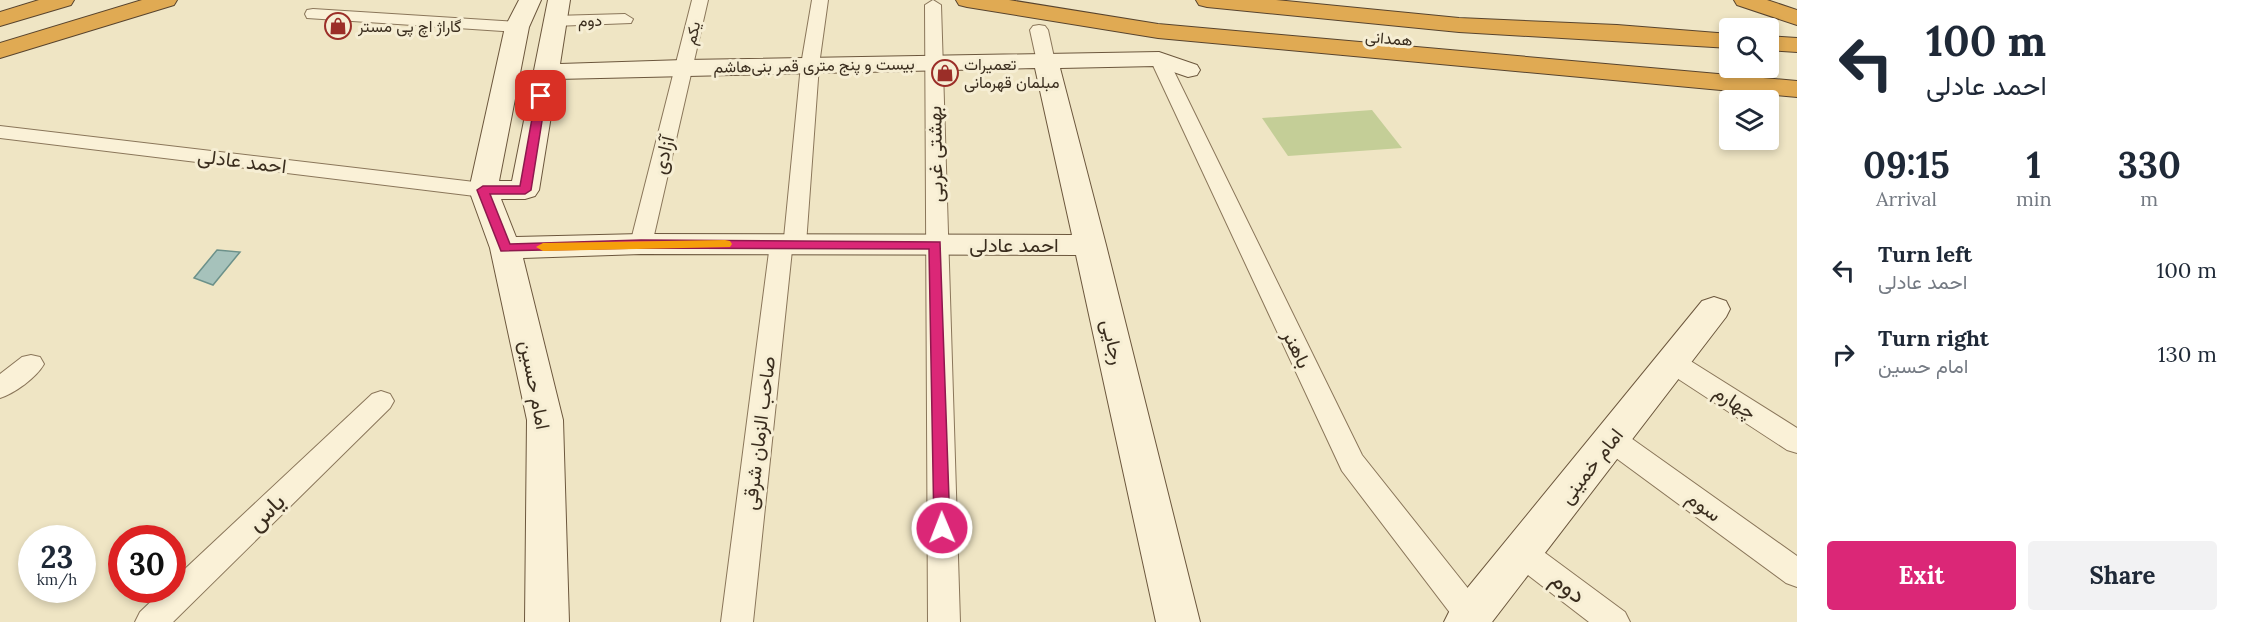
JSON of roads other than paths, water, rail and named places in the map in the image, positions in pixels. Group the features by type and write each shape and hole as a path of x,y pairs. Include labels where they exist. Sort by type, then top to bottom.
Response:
{"highway":[{"path":"0,8 29,0"},
{"path":"0,19 63,0"},
{"path":"0,32 106,0"},
{"path":"0,51 166,0"},
{"path":"967,0 1158,31 1797,89"},
{"name":"همدانی","path":"1050,0 1188,19 1573,55 1719,63"},
{"name":"همدانی","path":"1206,0 1459,25 1640,35"},
{"path":"1436,0 1497,16 1640,35 1719,40"},
{"path":"1745,0 1797,18"},
{"path":"1777,0 1797,6"},
{"path":"1779,44 1797,45"},
{"path":"1779,67 1797,68"}],"street":[{"path":"530,0 517,27 483,190 525,190 557,10"},
{"name":"یکم","path":"684,67 700,0"},
{"path":"810,65 820,0"},
{"path":"933,5 934,63"},
{"name":"دوم","path":"557,10 625,19"},
{"path":"313,14 517,27"},
{"path":"1039,30 1046,62"},
{"name":"بیست و پنج متری قمر بنی‌هاشم","path":"545,72 684,67 1159,59 1188,70"},
{"name":"باهنر","path":"1159,59 1352,464 1468,619"},
{"name":"رجایی","path":"1046,62 1091,245 1178,622"},
{"name":"بهشتی غربی","path":"934,63 944,622"},
{"name":"صاحب الزمان شرقی","path":"737,622 810,65"},
{"name":"آزادی","path":"641,244 684,67"},
{"name":"احمد عادلی","path":"0,132 483,190"},
{"name":"امام حسین","path":"483,190 505,248 545,420 547,622"},
{"name":"احمد عادلی","path":"505,248 641,244 1091,245"},
{"name":"امام خمینی","path":"1468,619 1714,309"},
{"name":"چهارم","path":"1672,362 1797,442"},
{"path":"0,388 32,364"},
{"name":"یاس","path":"151,622 381,401"},
{"name":"سوم","path":"1611,439 1797,573"},
{"name":"دوم","path":"1522,553 1614,622"}],"water":[{"path":"217,250 240,252 213,285 194,278"}],"place":[{"name":"گاراژ اچ پی مستر","path":"338,26"},
{"name":"تعمیرات مبلمان قهرمانی","path":"945,73"}]}
